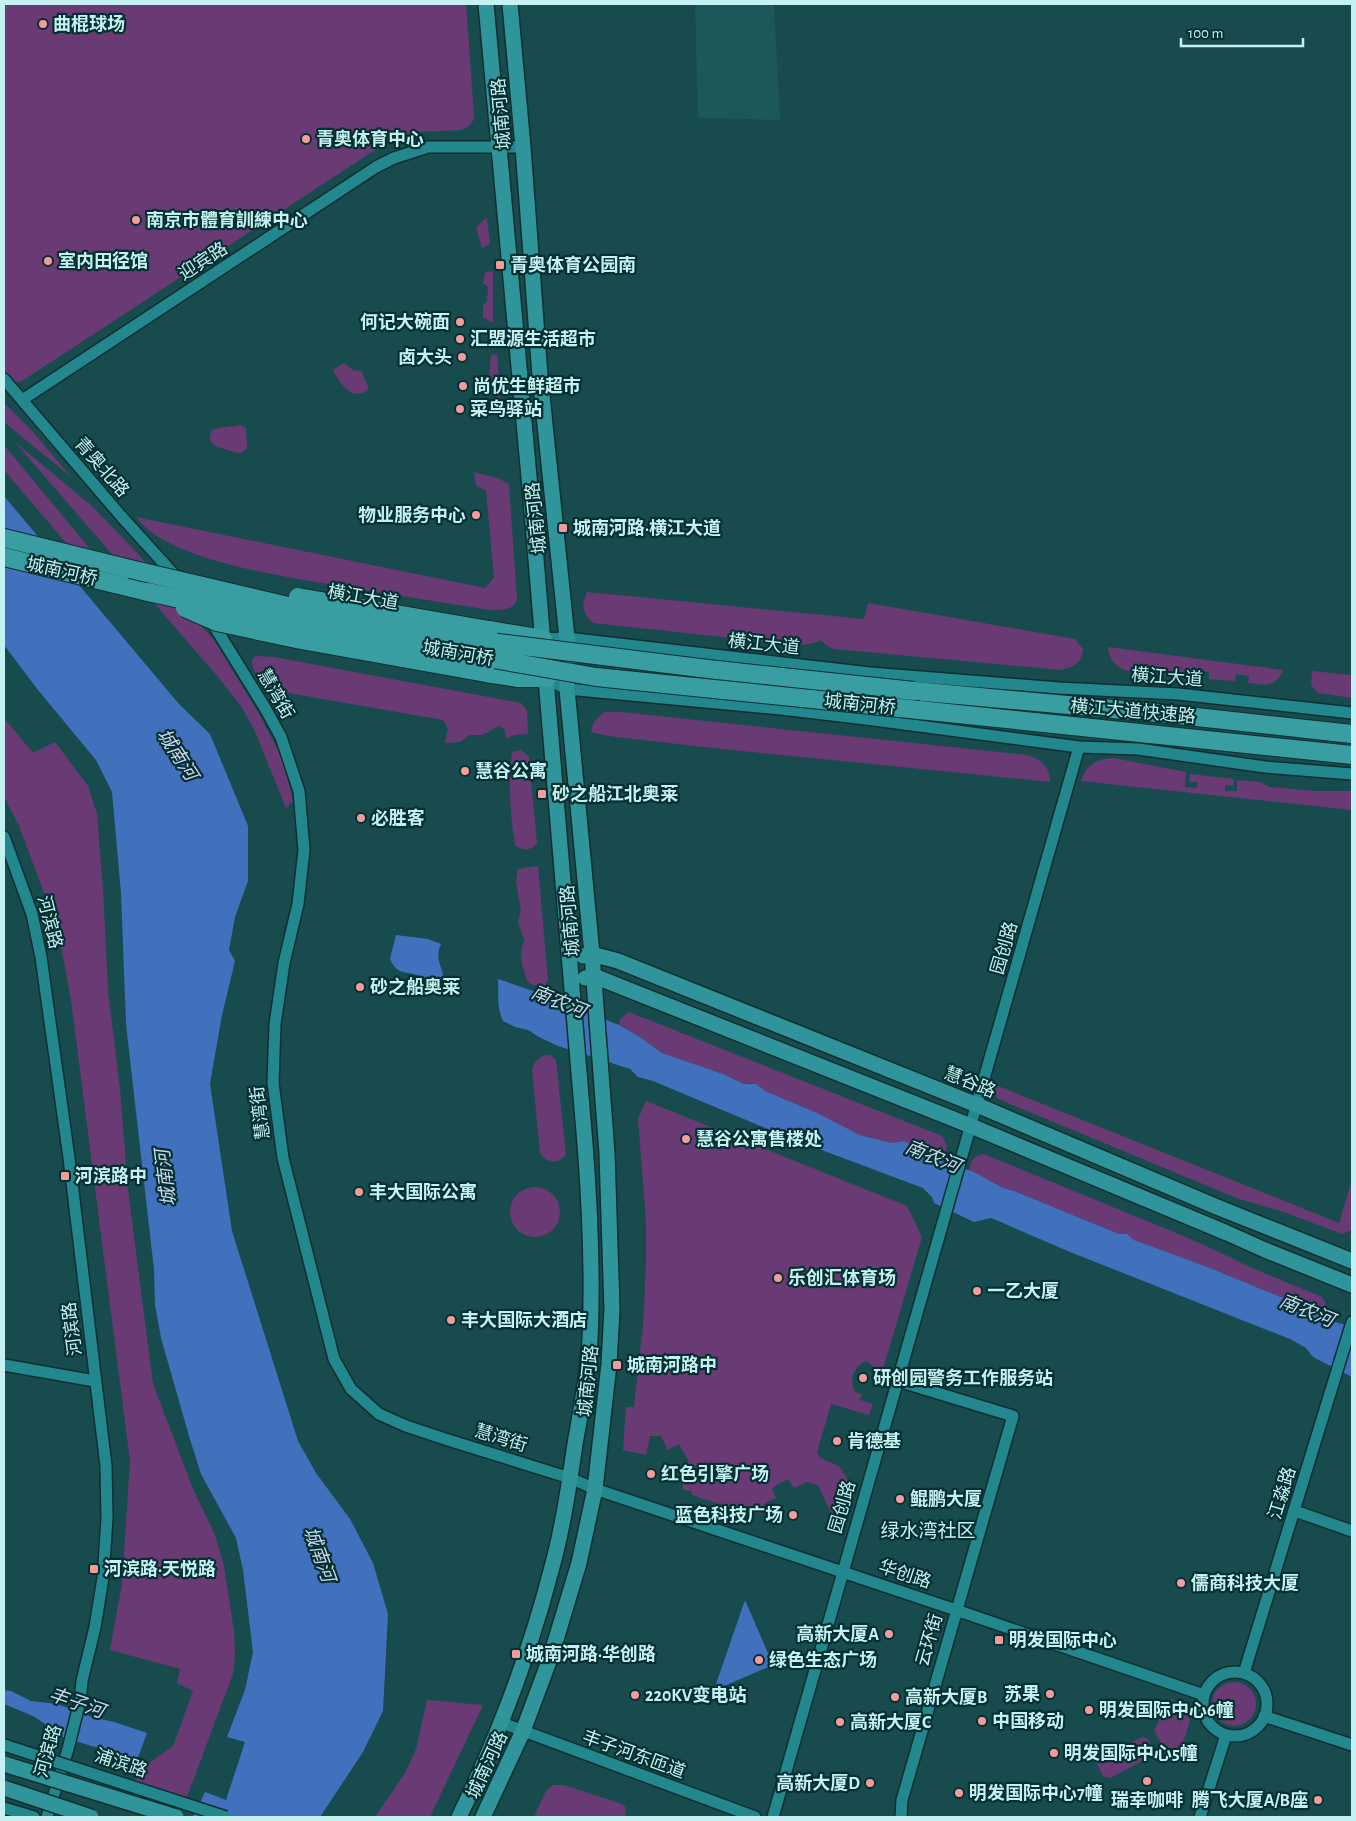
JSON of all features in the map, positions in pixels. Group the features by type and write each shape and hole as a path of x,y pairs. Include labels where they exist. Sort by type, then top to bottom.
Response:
{"highway":[{"name":"城南河桥","path":"4,538 343,619 450,637 914,692"},
{"name":"城南河桥","path":"4,558 283,622 596,677 919,710"},
{"path":"130,569 218,579 303,598 543,639"},
{"path":"148,592 217,622 301,640 486,673 518,678 547,678"},
{"name":"横江大道快速路","path":"914,692 1178,714 1352,734"},
{"name":"横江大道快速路","path":"919,710 1352,754"},
{"path":"1178,714 1245,717 1352,726"},
{"path":"1185,737 1240,749 1352,765"}],"main road":[{"name":"城南河路","path":"459,1817 502,1723 542,1605 553,1564 570,1478 590,1341 589,1199 547,678 486,4"},
{"name":"城南河路","path":"483,1817 523,1731 551,1656 580,1563 595,1489 609,1364 612,1309 607,1153 594,976 567,689 567,638 540,376 510,4"},
{"name":"慧谷路","path":"570,958 592,954 618,961 977,1105 1216,1207 1352,1261"},
{"path":"571,980 594,976 971,1126 1352,1285"},
{"name":"浦滨路","path":"4,1764 176,1817"},
{"path":"4,1788 91,1817"}],"street":[{"name":"迎宾路","path":"22,400 388,161 412,151 428,147 523,147"},
{"name":"青奥北路","path":"4,379 204,611"},
{"name":"横江大道","path":"176,577 389,620 521,640 567,638 870,673 1059,688 1178,694 1352,713"},
{"path":"204,611 318,636 518,670 547,678 567,689 856,718 1079,747 1138,749 1265,767 1352,774"},
{"name":"慧湾街","path":"204,611 266,708 281,737 299,790 304,850 298,904 284,963 275,1024 274,1084 283,1158 334,1359 351,1389 379,1414 445,1439 570,1478 595,1489"},
{"name":"园创路","path":"773,1817 841,1572 898,1381 1079,747"},
{"name":"河滨路","path":"4,837 32,914 41,958 69,1158 106,1466 107,1518 103,1578 96,1627 82,1681 80,1701 68,1749 47,1817"},
{"name":"江淼路","path":"1244,1673 1352,1322"},
{"path":"4,1364 95,1381"},
{"name":"云环街","path":"898,1381 1013,1416 902,1800 902,1817"},
{"name":"华创路","path":"595,1489 1204,1695"},
{"path":"1295,1511 1352,1531"},
{"path":"1233,1672 1244,1673 1254,1678 1266,1696 1264,1716 1257,1727 1248,1733 1238,1736 1226,1735 1211,1726 1206,1717 1203,1707 1204,1695 1213,1680 1222,1675 1233,1672"},
{"path":"1264,1716 1352,1745"},
{"name":"丰子河东匝道","path":"502,1723 755,1817"},
{"path":"1200,1817 1226,1735"},
{"name":"浦滨路","path":"4,1745 226,1817"},
{"path":"4,1808 34,1817"}],"shaded area":[{"name":"南京市體育訓練中心","path":"4,4 466,4 473,121 468,127 461,130 419,132 381,146 22,381 12,382 4,378"},
{"path":"695,4 774,4 780,120 698,118"},
{"path":"487,217 490,244 482,248 476,227"},
{"path":"493,271 493,323 483,317 483,305 487,301 488,287 483,283 485,272"},
{"path":"497,354 500,399 488,393 491,355"},
{"path":"344,363 353,370 361,371 369,388 358,394 343,386 333,370"},
{"path":"4,403 33,432 71,477 4,422"},
{"path":"241,425 246,428 247,448 242,452 237,453 219,447 211,441 213,429"},
{"path":"15,442 94,508 139,555 214,640 259,714 283,760 293,801 286,808 254,729 241,706"},
{"path":"4,445 90,549 68,545 4,470"},
{"path":"474,472 497,478 509,484 517,600 515,604 506,609 490,610 305,580 239,567 177,547 153,533 136,517 485,588 494,578 486,491 476,485"},
{"path":"587,592 864,619 868,603 1075,639 1083,649 1081,658 1076,664 1061,670 834,649 827,646 821,640 811,644 796,645 784,642 777,643 593,623 585,612 583,605"},
{"path":"1108,647 1283,670 1277,680 1265,685 1248,683 1249,676 1236,674 1235,681 1209,679 1209,672 1197,671 1196,677 1128,671 1114,663"},
{"path":"256,656 274,657 521,703 527,711 528,734 514,735 506,739 505,730 499,726 482,735 469,735 460,742 445,743 448,729 443,720 283,692 271,697 253,666 252,659"},
{"path":"1312,671 1352,675 1352,698 1318,693 1311,685"},
{"path":"605,712 621,712 1027,755 1044,764 1050,776 1050,782 713,748 608,736 591,732 595,720"},
{"path":"4,718 33,753 55,742 88,786 97,814 108,991 120,1089 128,1190 153,1384 193,1489 215,1535 224,1566 234,1632 235,1654 233,1674 187,1797 134,1782 141,1769 173,1746 193,1691 177,1683 180,1669 110,1650 122,1584 130,1461 71,1000 58,930 19,826 4,797"},
{"path":"521,750 529,757 537,844 532,848 526,849 515,845 510,799 512,752"},
{"path":"1113,758 1186,772 1185,787 1197,788 1197,782 1189,782 1190,774 1234,779 1233,786 1225,785 1225,791 1237,791 1237,780 1260,782 1270,787 1315,791 1352,791 1352,810 1081,781 1089,767 1097,761"},
{"path":"538,866 548,980 545,985 539,986 532,985 527,981 522,964 521,951 524,940 518,922 521,910 516,882 518,869"},
{"path":"629,1012 942,1136 947,1145 944,1161 915,1152 904,1141 891,1143 860,1135 815,1112 765,1091 752,1083 744,1084 723,1074 662,1053 619,1025 620,1019"},
{"path":"545,1055 550,1055 556,1060 566,1154 557,1161 549,1161 540,1153 532,1070 536,1061"},
{"path":"993,1084 1339,1223 1352,1180 1352,1230 1342,1234 1281,1211 1239,1199 1003,1101 997,1098"},
{"name":"乐创汇体育场","path":"646,1101 907,1206 922,1237 881,1376 866,1361 855,1370 853,1375 852,1384 854,1389 856,1393 862,1394 860,1400 873,1404 869,1415 831,1404 817,1452 820,1458 839,1466 849,1482 841,1516 831,1513 818,1485 807,1482 794,1488 788,1479 772,1488 776,1498 765,1503 761,1514 750,1511 749,1514 692,1495 692,1492 682,1489 684,1481 678,1468 689,1462 679,1444 668,1450 661,1436 650,1436 646,1455 623,1450 626,1407 634,1407 643,1326 646,1221 638,1119"},
{"path":"984,1154 1181,1235 1252,1268 1322,1297 1326,1307 1323,1318 1310,1309 1205,1266 1134,1240 1127,1234 1119,1234 1003,1188 969,1170 974,1159"},
{"path":"530,1187 540,1187 553,1194 560,1207 560,1217 553,1230 540,1237 530,1237 521,1233 514,1226 510,1217 510,1207 514,1198 521,1191"},
{"path":"1238,1682 1250,1688 1255,1695 1255,1713 1250,1720 1243,1725 1230,1726 1222,1723 1215,1716 1212,1700 1215,1692 1222,1685"},
{"path":"1170,1699 1182,1704 1190,1720 1182,1746 1168,1751 1164,1750 1154,1730"},
{"path":"427,1700 483,1705 430,1817 375,1817 405,1773 416,1749"},
{"path":"1142,1737 1148,1739 1154,1750 1150,1757 1110,1778 1103,1776 1096,1762 1097,1760"},
{"path":"553,1785 564,1785 622,1804 626,1808 625,1817 534,1817 546,1791"}],"water":[{"name":"城南河","path":"4,496 179,704 210,734 248,826 248,881 235,917 229,950 235,961 222,1015 210,1084 232,1231 298,1441 316,1473 350,1519 373,1563 388,1614 383,1711 363,1752 320,1817 193,1817 205,1792 226,1800 245,1742 227,1737 245,1690 253,1652 243,1570 236,1538 201,1474 161,1338 155,1305 154,1270 126,1024 121,893 112,792 96,760 38,690 4,645"},
{"path":"396,935 428,939 441,944 438,958 443,979 438,991 425,978 400,971 393,965 390,959"},
{"name":"南农河","path":"498,979 619,1025 662,1053 723,1074 744,1084 756,1084 765,1091 815,1112 860,1135 891,1143 904,1141 915,1152 974,1172 1003,1188 1119,1234 1127,1234 1134,1240 1205,1266 1310,1309 1325,1319 1352,1327 1352,1377 1313,1357 1306,1348 1290,1339 1070,1252 991,1218 974,1222 934,1203 932,1197 923,1188 787,1137 653,1081 638,1077 630,1069 558,1046 528,1030 515,1027 503,1021 499,1005"},
{"path":"745,1600 773,1665 724,1686 716,1684"},
{"path":"4,1690 11,1691 31,1701 57,1704 92,1717 147,1733 137,1760 56,1735 33,1716 4,1704"}],"place":[{"name":"曲棍球场","path":"43,24"},
{"name":"青奥体育中心","path":"306,139"},
{"name":"南京市體育訓練中心","path":"136,220"},
{"name":"室内田径馆","path":"48,261"},
{"name":"青奥体育公园南","path":"500,265"},
{"name":"何记大碗面","path":"460,322"},
{"name":"汇盟源生活超市","path":"460,339"},
{"name":"卤大头","path":"462,357"},
{"name":"尚优生鲜超市","path":"463,386"},
{"name":"菜鸟驿站","path":"460,409"},
{"name":"物业服务中心","path":"476,515"},
{"name":"城南河路·横江大道","path":"563,528"},
{"name":"慧谷公寓","path":"465,771"},
{"name":"砂之船江北奥莱","path":"542,794"},
{"name":"必胜客","path":"361,818"},
{"name":"砂之船奥莱","path":"360,987"},
{"name":"慧谷公寓售楼处","path":"686,1139"},
{"name":"河滨路中","path":"65,1176"},
{"name":"丰大国际公寓","path":"359,1192"},
{"name":"乐创汇体育场","path":"778,1278"},
{"name":"一乙大厦","path":"977,1291"},
{"name":"丰大国际大酒店","path":"451,1320"},
{"name":"城南河路中","path":"617,1365"},
{"name":"研创园警务工作服务站","path":"863,1378"},
{"name":"肯德基","path":"837,1441"},
{"name":"红色引擎广场","path":"651,1474"},
{"name":"鲲鹏大厦","path":"900,1499"},
{"name":"蓝色科技广场","path":"793,1515"},
{"name":"河滨路·天悦路","path":"94,1569"},
{"name":"儒商科技大厦","path":"1181,1583"},
{"name":"高新大厦A","path":"889,1634"},
{"name":"明发国际中心","path":"999,1640"},
{"name":"城南河路·华创路","path":"516,1654"},
{"name":"绿色生态广场","path":"759,1660"},
{"name":"苏果","path":"1050,1694"},
{"name":"220KV变电站","path":"635,1695"},
{"name":"高新大厦B","path":"895,1697"},
{"name":"明发国际中心6幢","path":"1089,1710"},
{"name":"中国移动","path":"982,1721"},
{"name":"高新大厦C","path":"840,1722"},
{"name":"明发国际中心5幢","path":"1054,1753"},
{"name":"瑞幸咖啡","path":"1147,1781"},
{"name":"高新大厦D","path":"870,1783"},
{"name":"明发国际中心7幢","path":"959,1793"},
{"name":"腾飞大厦A/B座","path":"1318,1800"}],"district":[{"name":"绿水湾社区","path":"928,1530"}],"water label":[{"name":"丰子河","path":"77,1702"}]}
